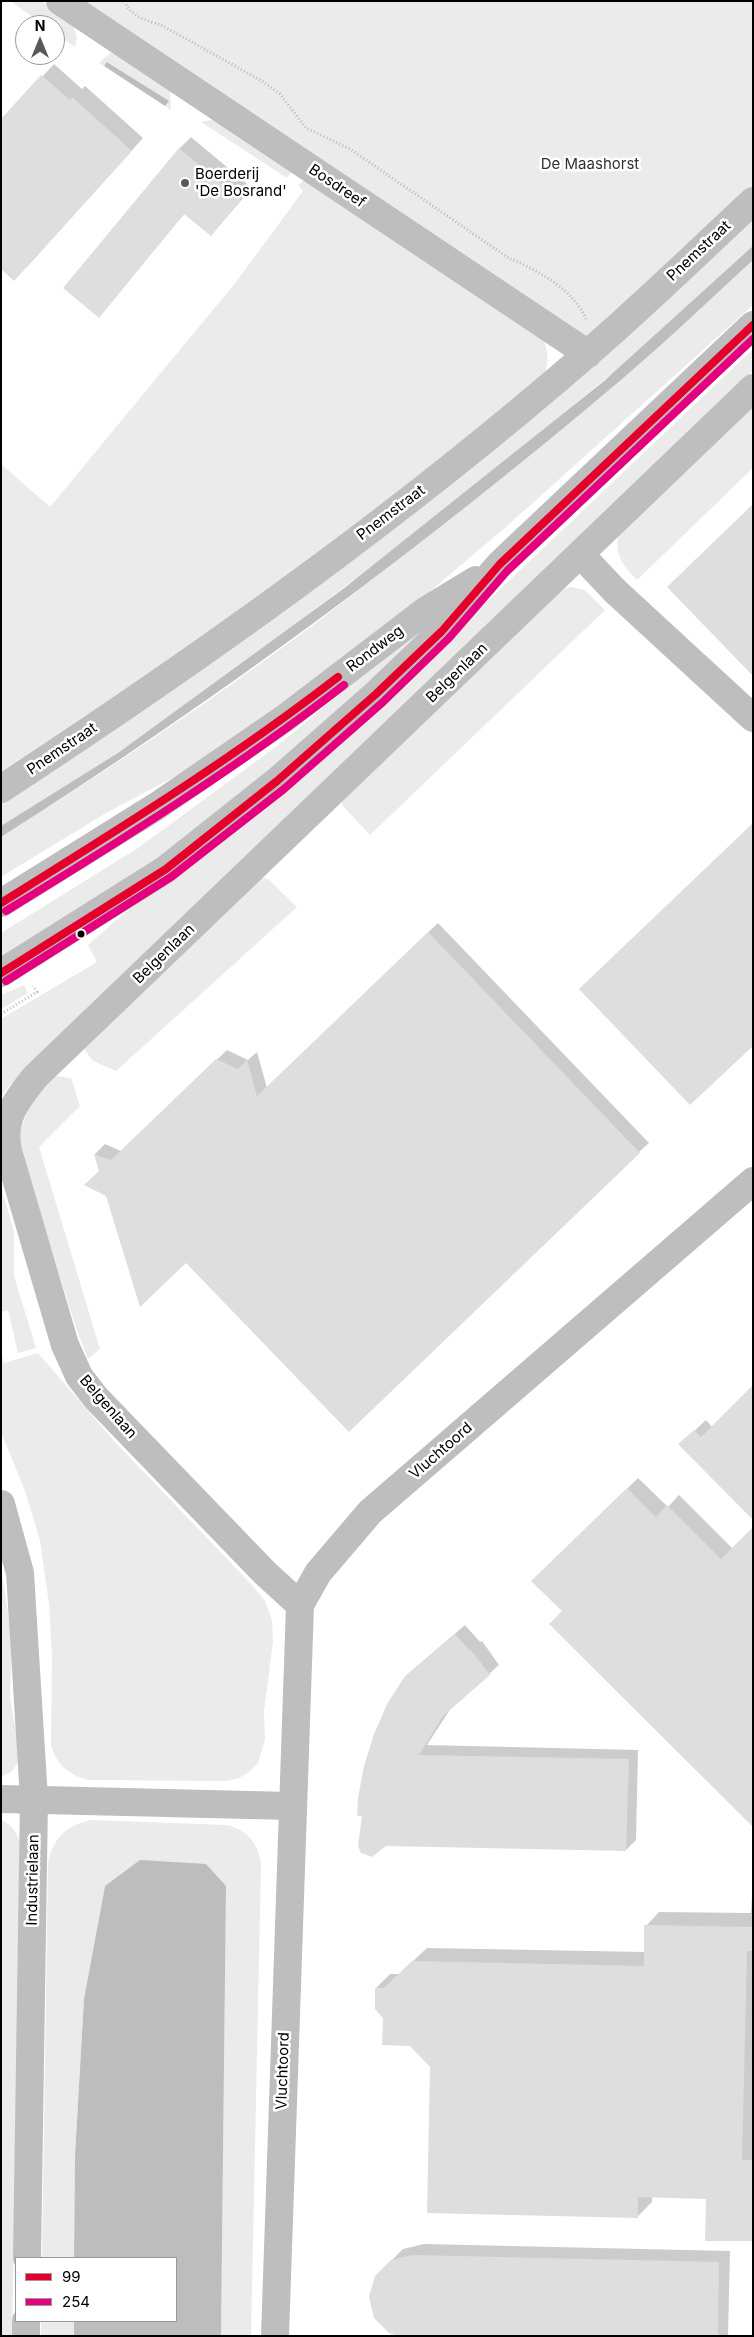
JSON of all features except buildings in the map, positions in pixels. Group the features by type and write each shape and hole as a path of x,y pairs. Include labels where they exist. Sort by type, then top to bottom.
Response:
{"street":[{"name":"Bosdreef","path":"60,1 588,354"},
{"name":"Pnemstraat","path":"1,789 216,645 445,472 588,354 753,201"},
{"name":"Rondweg","path":"1,973 166,869 277,781 376,694 442,631 500,564 753,326"},
{"name":"Belgenlaan","path":"300,1605 245,1552 96,1398 79,1376 65,1344 19,1188 5,1137 6,1124 16,1101 36,1076 753,388"},
{"path":"581,555 615,591 753,718"},
{"name":"Rondweg","path":"1,903 156,806 284,718 425,611 500,564"},
{"name":"Vluchtoord","path":"275,2336 291,1806 300,1605 318,1573 370,1512 753,1181"},
{"name":"Industrielaan","path":"1,1504 20,1573 34,1798 27,2257"},
{"path":"1,1799 34,1798 291,1806"},
{"path":"26,2322 26,2336"}],"path":[{"path":"125,1 126,5 144,21 161,25 262,81 280,94 306,128 350,149 507,257 557,285 582,308 587,320 590,336 588,354"}],"green space":[{"path":"14,1 41,1 62,15 30,15 13,3"},
{"name":"De Maashorst","path":"56,1 753,1 753,305 506,527 389,626 206,760 106,813 1,877 1,837 162,732 317,622 394,563 619,381 610,375 429,523 217,683 118,754 1,826 1,800 591,361"},
{"path":"65,17 72,22 77,37 75,47 65,40"},
{"path":"117,51 170,87 171,110 165,106 168,101 108,62 104,66 99,63 109,54"},
{"path":"219,118 292,171 287,178 201,122"},
{"path":"306,179 542,336 547,355 545,374 320,557 1,778 1,464 50,507 236,282 303,191 298,185"},
{"path":"753,349 753,371 12,1083 1,1097 1,1019 97,962 88,945 154,887 357,725"},
{"path":"753,404 753,468 637,580 620,558 617,546 620,532"},
{"path":"571,587 585,590 605,610 370,835 342,805 343,798 560,590"},
{"path":"457,596 384,676 147,871 1,960 1,933 138,848 277,746"},
{"path":"268,879 297,907 116,1071 93,1061 84,1049 85,1044 258,880"},
{"path":"24,985 28,993 1,1009 1,995"},
{"path":"55,1076 71,1078 80,1106 39,1147 100,1349 88,1359 77,1331 25,1164 19,1135 30,1104"},
{"path":"1,1187 14,1231 14,1276 36,1348 18,1353 8,1310 1,1312"},
{"path":"1,1352 4,1363 38,1353 114,1441 252,1585 265,1601 272,1621 273,1642 264,1711 265,1740 258,1763 239,1778 227,1781 89,1780 65,1769 57,1759 51,1746 52,1655 49,1604 40,1540 25,1491 1,1432"},
{"path":"1,1568 12,1638 10,1698 18,1742 18,1762 12,1771 1,1777"},
{"path":"1,1820 16,1832 20,1843 22,1862 12,2336 1,2336"},
{"path":"92,1820 227,1825 246,1834 257,1849 261,1863 251,2336 221,2336 226,1886 105,1886 84,1999 75,2155 74,2257 42,2257 48,1864 53,1847 62,1834 83,1822"},
{"path":"41,2322 74,2322 74,2336 41,2336"}],"shaded area":[{"path":"107,62 169,101 165,106 104,66"},
{"path":"753,246 753,260 672,335 548,441 473,501 242,675 82,785 1,837 1,826 118,753 343,589 604,381"},
{"path":"140,1860 206,1864 226,1886 221,2336 74,2336 74,2322 178,2322 178,2257 74,2257 75,2155 84,1999 105,1886"}],"transit line":[{"name":"99","path":"1,973 166,869 277,781 376,694 442,631 500,564 753,325"},
{"name":"254","path":"6,981 171,877 284,789 383,702 449,638 507,571 753,339"},
{"name":"99","path":"1,903 215,766 298,708 338,677"},
{"name":"254","path":"6,911 136,830 221,774 304,716 344,685"}],"place":[{"name":"Boerderij 'De Bosrand'","path":"185,183"}]}
